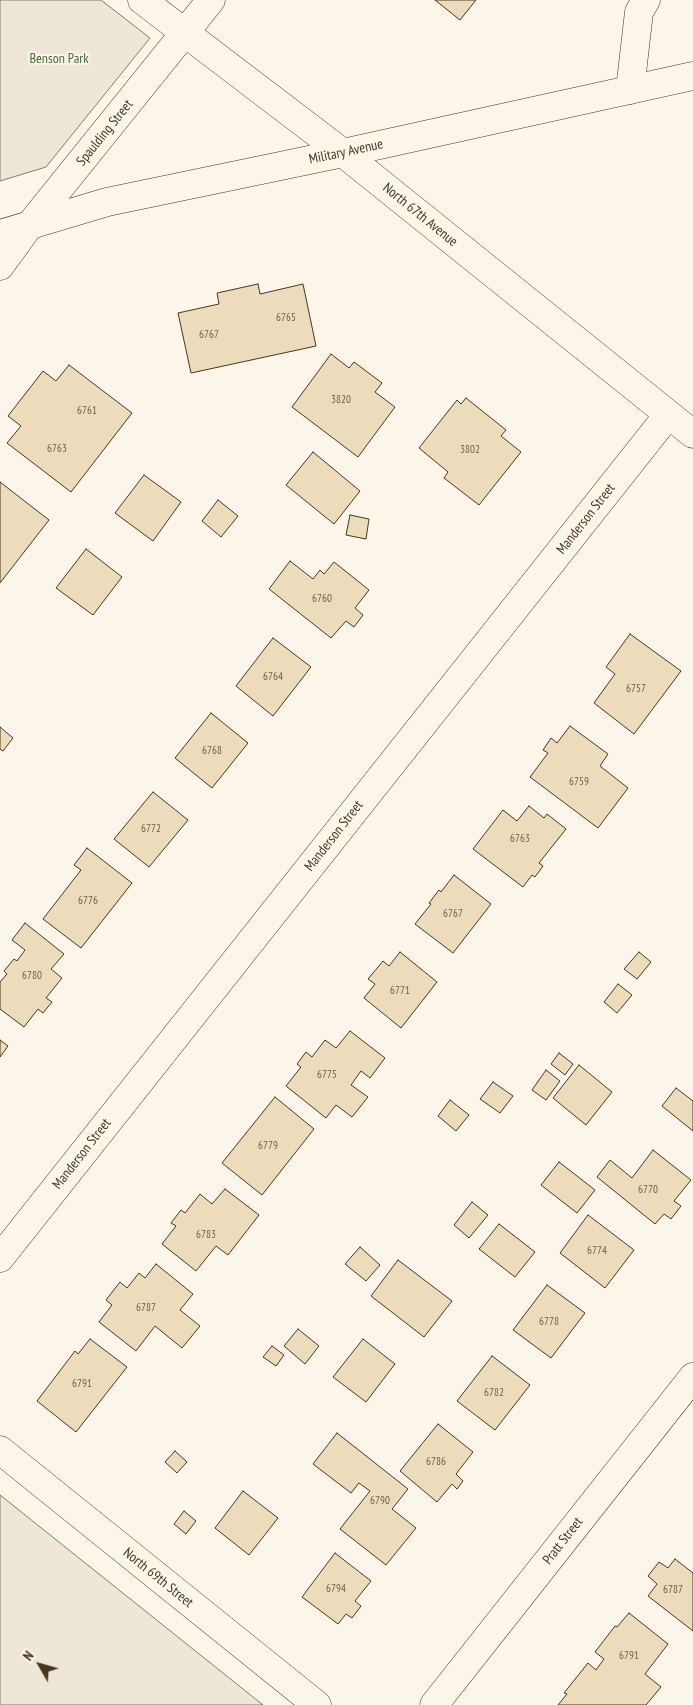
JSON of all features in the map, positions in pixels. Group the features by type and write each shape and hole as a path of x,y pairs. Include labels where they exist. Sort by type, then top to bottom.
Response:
{"street":[{"name":"North 67th Avenue","path":"142,0 343,153 693,434"},
{"name":"Spaulding Street","path":"0,266 29,226 211,0"},
{"path":"630,90 639,12 646,0"},
{"name":"Military Avenue","path":"0,234 107,202 343,153 693,76"},
{"name":"Manderson Street","path":"0,1258 668,415"},
{"name":"Pratt Street","path":"434,1705 693,1377"},
{"name":"North 69th Street","path":"0,1450 316,1705"}],"green space":[{"name":"Benson Park","path":"0,0 101,0 150,38 46,167 0,181"},
{"path":"0,1495 263,1705 0,1705"}],"building":[{"path":"435,0 476,0 460,20"},
{"path":"258,284 260,294 303,284 316,346 191,373 178,313 219,304 217,293"},
{"path":"331,354 349,368 354,362 382,383 375,392 395,407 358,457 292,407"},
{"path":"69,365 132,413 71,492 7,443 21,426 8,416 43,371 56,381"},
{"path":"466,398 506,430 501,436 521,452 479,505 444,478 448,472 419,448 457,400 461,404"},
{"path":"313,452 360,491 334,524 286,485"},
{"path":"144,475 181,502 153,541 115,513"},
{"path":"0,482 49,520 0,583"},
{"path":"218,500 238,516 221,537 202,521"},
{"path":"350,515 369,519 366,539 346,535"},
{"path":"86,549 122,577 93,615 56,588"},
{"path":"290,561 313,579 320,570 324,574 334,562 369,590 355,608 363,615 354,627 346,621 331,638 269,589"},
{"path":"630,634 681,671 634,734 594,703 615,674 606,667"},
{"path":"273,638 311,667 273,716 236,686"},
{"path":"211,713 248,743 212,788 175,758"},
{"path":"570,726 608,754 600,766 628,788 598,828 530,777 548,753 543,750 551,738 557,743"},
{"path":"0,727 13,738 3,751 0,749"},
{"path":"153,792 188,820 149,867 114,839"},
{"path":"529,806 544,818 547,814 566,829 539,863 543,866 535,877 532,875 523,887 473,849 503,810 517,821"},
{"path":"87,848 132,883 81,948 43,919 81,870 74,865"},
{"path":"454,875 491,904 453,953 415,924 431,904 429,903 439,890 441,892"},
{"path":"25,923 64,954 51,969 62,978 46,998 52,1002 43,1013 38,1009 24,1027 0,1009 0,982 7,974 4,971 14,959 17,961 25,950 12,940"},
{"path":"400,952 437,982 401,1028 364,998 375,984 368,979 383,961 389,966"},
{"path":"639,952 651,962 637,979 624,969"},
{"path":"618,984 632,995 617,1013 604,1002"},
{"path":"350,1031 385,1058 370,1078 361,1071 351,1085 368,1097 352,1117 336,1105 326,1118 286,1086 301,1067 297,1064 306,1052 312,1057 325,1040 336,1048"},
{"path":"0,1040 8,1046 0,1057"},
{"path":"559,1053 573,1064 565,1075 551,1064"},
{"path":"579,1065 612,1092 586,1125 553,1098"},
{"path":"546,1070 560,1081 546,1100 532,1090"},
{"path":"493,1082 513,1096 500,1113 480,1099"},
{"path":"676,1088 693,1101 693,1131 662,1106"},
{"path":"275,1097 314,1129 262,1195 222,1163"},
{"path":"450,1100 469,1115 456,1131 438,1116"},
{"path":"653,1150 691,1180 674,1201 681,1206 671,1219 664,1214 655,1224 597,1177 610,1160 632,1178"},
{"path":"559,1162 595,1190 577,1213 541,1185"},
{"path":"225,1189 259,1215 228,1255 216,1246 196,1271 162,1244 176,1226 171,1223 181,1210 185,1213 200,1194 212,1204"},
{"path":"472,1202 488,1215 469,1238 454,1225"},
{"path":"588,1215 634,1250 605,1288 560,1253"},
{"path":"499,1224 535,1252 515,1277 479,1249"},
{"path":"360,1247 380,1265 366,1281 345,1264"},
{"path":"398,1260 452,1301 424,1337 371,1296"},
{"path":"156,1264 193,1294 180,1310 200,1326 182,1348 155,1326 136,1351 99,1322 112,1305 106,1300 120,1282 127,1288 139,1273 145,1278"},
{"path":"547,1285 585,1313 551,1358 513,1330"},
{"path":"298,1329 319,1346 305,1364 284,1346"},
{"path":"90,1339 127,1367 76,1432 37,1401 75,1351 78,1354"},
{"path":"363,1339 395,1364 366,1402 333,1377"},
{"path":"272,1346 284,1355 276,1366 263,1357"},
{"path":"492,1356 530,1385 495,1430 457,1401"},
{"path":"438,1424 473,1452 456,1474 463,1481 457,1489 452,1484 437,1502 400,1471"},
{"path":"337,1433 408,1489 392,1509 416,1528 386,1565 340,1529 370,1491 359,1483 351,1493 313,1464"},
{"path":"175,1451 187,1462 177,1473 165,1462"},
{"path":"243,1491 278,1518 249,1555 215,1528"},
{"path":"184,1511 196,1521 186,1534 174,1524"},
{"path":"335,1553 371,1581 355,1601 361,1606 352,1618 346,1614 338,1624 302,1597"},
{"path":"675,1559 693,1573 693,1631 648,1596 657,1584 648,1576 659,1562 668,1568"},
{"path":"629,1613 668,1644 645,1674 661,1687 646,1705 558,1705 567,1694 564,1693 588,1663 596,1670 604,1659 595,1652 615,1626 617,1627"}]}
